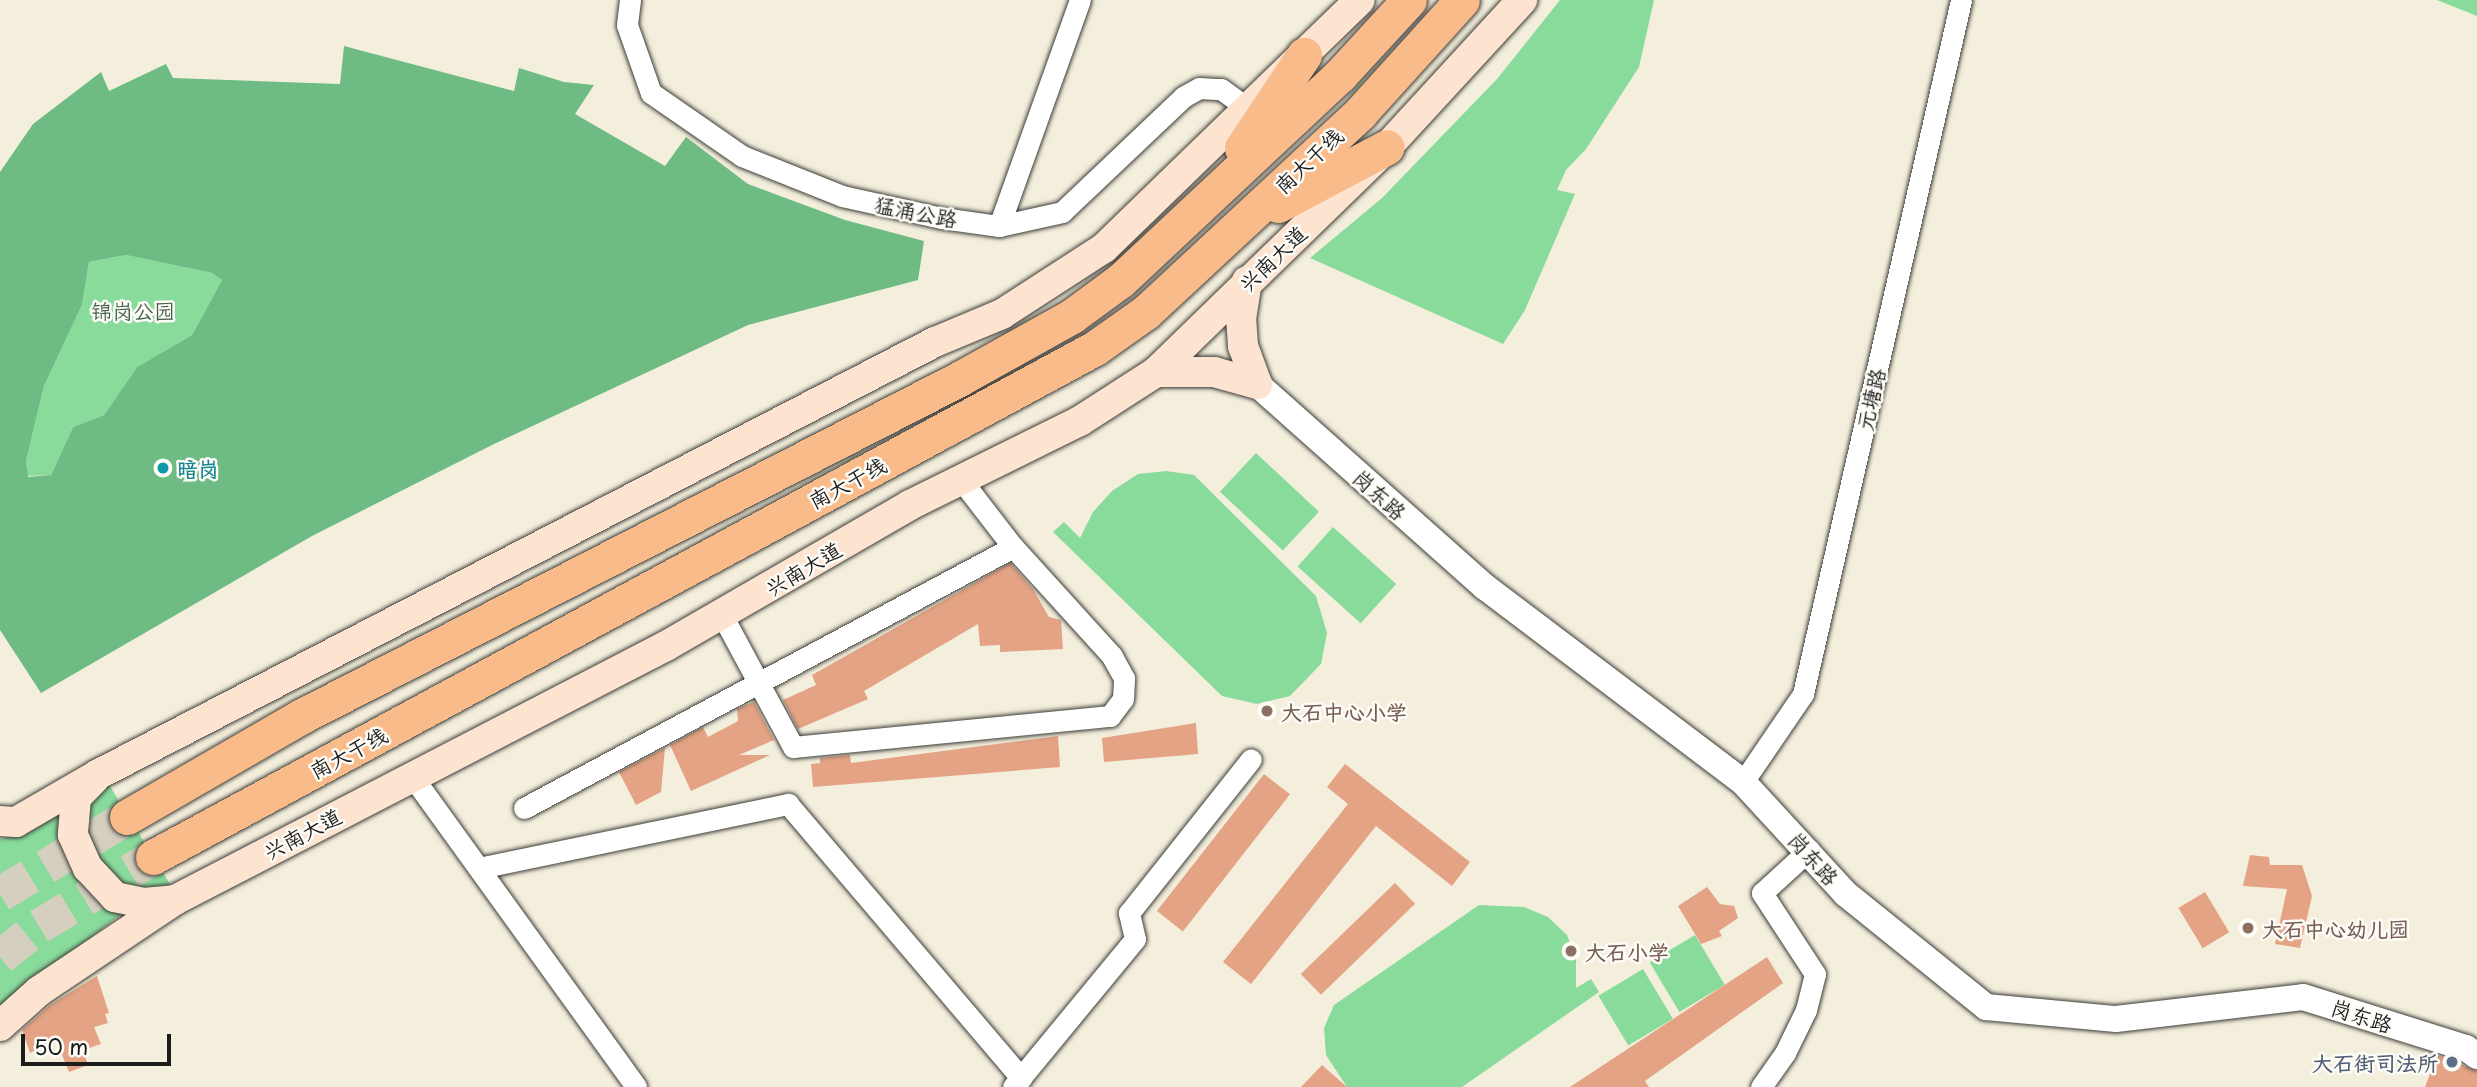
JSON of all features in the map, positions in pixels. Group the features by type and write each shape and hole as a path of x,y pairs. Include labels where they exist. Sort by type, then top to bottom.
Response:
{"highway":[{"name":"南大干线","path":"127,817 302,716 959,379 1072,316 1121,280 1207,200 1340,75 1409,0"},
{"name":"南大干线","path":"153,858 1096,348 1146,312 1360,113 1462,0"},
{"path":"1207,200 1304,55"},
{"path":"1235,228 1387,147"}],"main road":[{"path":"0,821 16,822 97,775 935,342 1002,314 1104,248 1360,0"},
{"name":"兴南大道","path":"0,1026 39,991 175,900 722,615 875,525 1080,421 1156,372 1387,147 1522,0"},
{"path":"1247,281 1241,317 1243,346 1257,384"},
{"path":"1156,372 1214,372 1257,384"},
{"path":"97,775 76,798 74,835 88,868 116,897 143,903 175,900"}],"street":[{"name":"猛涌公路","path":"630,0 627,25 651,93 742,156 842,196 999,226 1062,212 1183,97 1199,88 1221,89 1249,109"},
{"path":"999,226 1080,0"},
{"name":"元塘路","path":"1743,782 1804,694 1961,0"},
{"name":"岗东路","path":"1257,384 1485,587 1743,782 1809,850 1846,894 1986,1007 2116,1019 2303,997 2466,1048 2477,1056"},
{"path":"722,615 793,747 1111,716 1123,699 1124,678 1118,667 1054,588 1013,547 962,481"},
{"path":"524,808 1013,547"},
{"path":"479,868 788,804 1017,1082 1135,939 1129,913 1251,759"},
{"path":"412,776 636,1087"},
{"path":"1761,1087 1785,1053 1806,1010 1815,974 1762,893 1809,850"}],"green space":[{"path":"1560,0 1654,0 1639,67 1586,149 1566,170 1557,190 1575,194 1525,310 1503,344 1310,258 1382,198 1497,79"},
{"path":"2437,0 2477,0 2477,16"},
{"path":"344,46 514,91 519,68 564,82 594,85 575,114 665,166 686,137 748,184 845,220 924,241 918,280 748,325 494,444 312,536 41,693 0,630 0,172 33,124 101,72 109,91 166,64 173,78 340,84","holes":["126,255 212,273 222,280 192,335 137,367 104,415 73,427 51,475 28,477 26,461 44,386 82,305 89,262"]},
{"name":"锦岗公园","path":"126,255 212,273 222,280 192,335 137,367 104,415 73,427 51,475 27,476 26,461 44,386 82,305 89,262"},
{"path":"1256,453 1319,512 1283,550 1220,492"},
{"path":"1166,471 1194,475 1316,596 1327,633 1321,664 1290,696 1257,704 1222,696 1053,532 1064,522 1080,538 1093,512 1112,491 1138,474"},
{"path":"1333,527 1396,584 1361,623 1298,566"},
{"path":"108,783 170,884 145,894 120,889 96,860 85,829 89,799"},
{"path":"62,806 60,848 82,885 105,906 124,912 0,1007 0,839 17,834"},
{"path":"1479,905 1524,907 1548,917 1567,935 1576,958 1576,988 1591,979 1599,992 1462,1087 1347,1087 1326,1055 1324,1028 1334,1005"},
{"path":"1695,935 1725,985 1679,1012 1650,962"},
{"path":"1643,969 1673,1019 1628,1045 1598,996"}],"building":[{"path":"1010,563 1033,589 1049,617 1061,620 1063,649 1000,652 1000,645 980,646 978,624 864,691 868,699 798,729 783,700 816,685 812,675"},
{"path":"754,702 774,740 739,755 770,755 691,791 670,745 703,727 708,737 738,721 737,709"},
{"path":"1196,723 1198,754 1104,762 1102,738"},
{"path":"1058,736 1060,767 813,787 811,764 820,763 820,758 850,755 851,763"},
{"path":"665,748 661,792 636,805 619,772"},
{"path":"1345,764 1470,862 1452,886 1376,826 1251,984 1223,962 1348,804 1327,787"},
{"path":"1264,774 1290,794 1183,931 1157,911"},
{"path":"2250,855 2269,857 2270,865 2302,865 2312,896 2300,948 2275,944 2287,889 2243,886"},
{"path":"1395,883 1415,904 1321,995 1301,974"},
{"path":"1707,887 1720,904 1734,906 1738,918 1719,931 1722,936 1701,944 1678,906"},
{"path":"2205,892 2229,932 2203,948 2178,908"},
{"path":"1767,957 1783,983 1645,1081 1649,1087 1570,1087"},
{"path":"97,976 109,1013 105,1014 108,1023 94,1027 101,1044 83,1050 88,1065 69,1072 56,1040 30,1053 22,1030 50,1005"},
{"name":"大石街司法所","path":"2437,1055 2477,1071 2477,1087 2425,1087"},
{"path":"1322,1065 1347,1087 1301,1087"}],"tunnel":[{"path":"0,894 127,817"},
{"path":"0,957 39,926 153,857"}],"place":[{"name":"暗岗","path":"163,468"},
{"name":"大石中心小学","path":"1267,711"},
{"name":"大石中心幼儿园","path":"2248,928"},
{"name":"大石小学","path":"1571,951"},
{"name":"大石街司法所","path":"2452,1062"}]}
